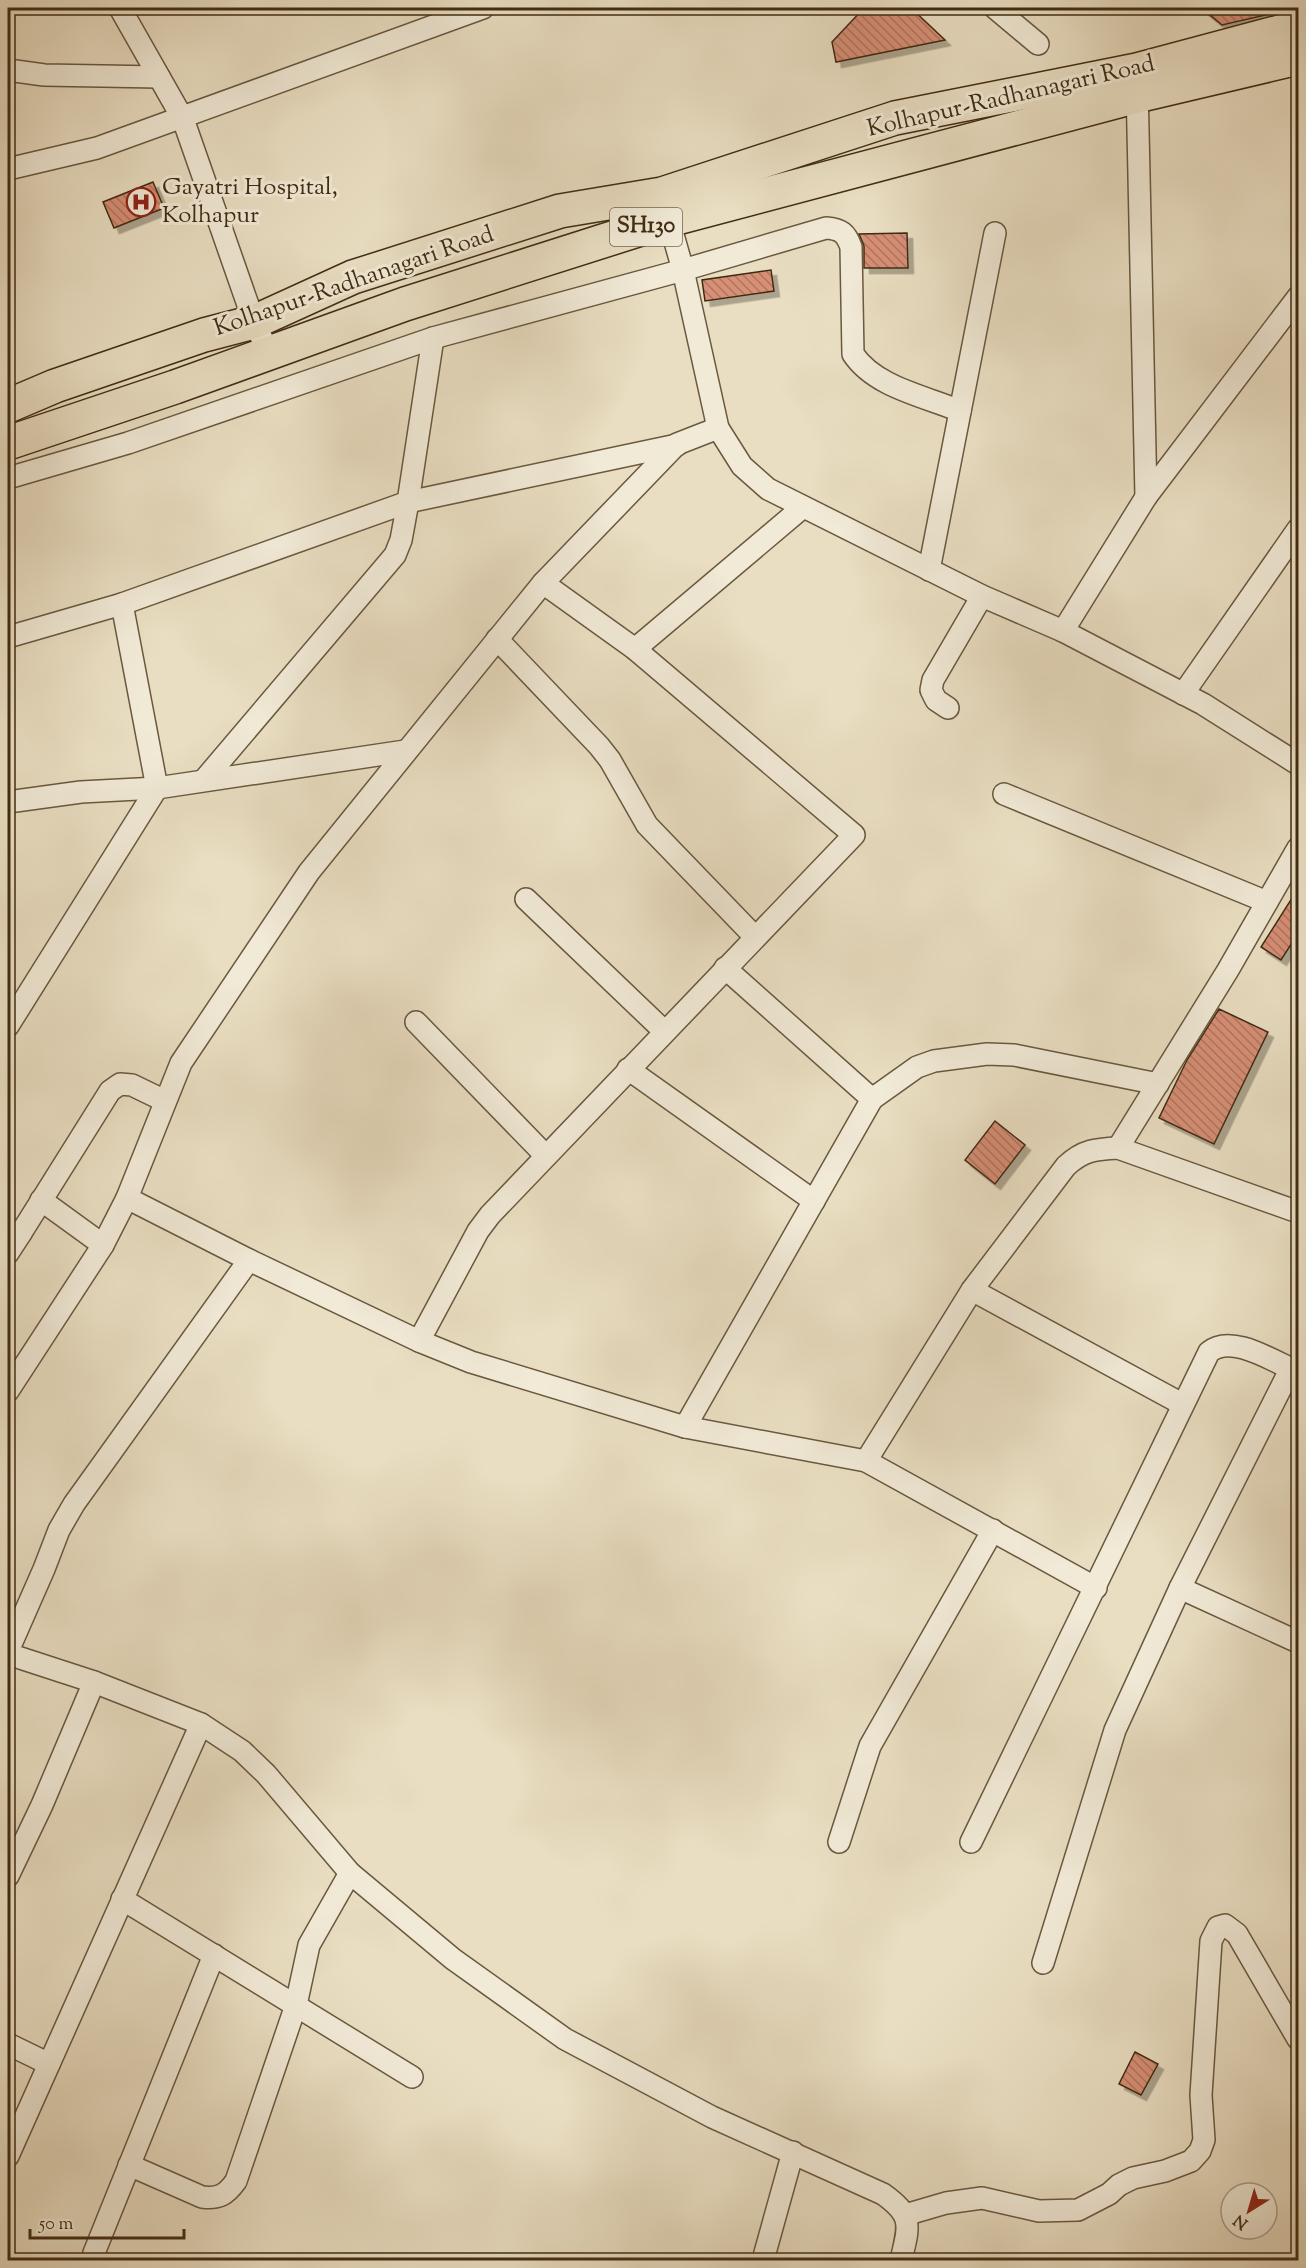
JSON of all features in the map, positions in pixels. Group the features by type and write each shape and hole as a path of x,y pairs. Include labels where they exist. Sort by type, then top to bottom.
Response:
{"main road":[{"name":"Kolhapur-Radhanagari Road","path":"8,406 55,386 204,335 254,322 353,277 560,211 666,207 895,118 1137,83 1297,34"},
{"name":"SH130","path":"8,443 269,352 666,207"}],"street":[{"path":"120,8 183,119 254,322 269,352"},
{"path":"8,169 79,154 183,119 483,8"},
{"path":"995,8 1038,44"},
{"path":"8,70 44,75 159,77"},
{"path":"1137,83 1146,497"},
{"path":"666,207 683,270 718,428 742,466 754,479 768,489 929,570 1063,631 1183,694 1299,764"},
{"path":"8,478 128,443 433,338 683,270 826,228 838,229 847,235 851,247 853,354 861,367 875,377 960,411"},
{"path":"929,570 995,233"},
{"path":"1063,631 1146,497 1299,297"},
{"path":"204,780 395,555 401,540 408,502 433,338"},
{"path":"8,637 122,604 408,502 677,444 718,428"},
{"path":"8,1391 103,1245 127,1198 181,1063 309,872 543,583 677,444"},
{"path":"635,649 803,507"},
{"path":"1183,694 1299,529"},
{"path":"419,1341 478,1231 545,1155 854,835 635,649 543,583"},
{"path":"948,708 936,700 931,690 933,680 982,596"},
{"path":"8,1026 157,788 122,604"},
{"path":"497,639 604,753 647,825 755,937"},
{"path":"8,802 81,792 157,788 405,751"},
{"path":"1004,794 1267,902"},
{"path":"1118,1148 1299,848"},
{"path":"526,899 664,1031"},
{"path":"725,968 872,1099"},
{"path":"416,1022 545,1155"},
{"path":"685,1427 872,1099 917,1067 934,1061 987,1054 1014,1055 1158,1084"},
{"path":"628,1069 814,1201"},
{"path":"8,1252 14,1232 41,1200 110,1091 120,1084 132,1084 165,1101"},
{"path":"866,1461 972,1290 1066,1166 1078,1155 1093,1149 1118,1148 1299,1212"},
{"path":"127,1198 249,1260 419,1341 471,1362 685,1427 866,1461 1096,1588"},
{"path":"41,1200 103,1245"},
{"path":"249,1260 74,1504 59,1530 8,1652 94,1682 201,1724 242,1751 266,1774 350,1873 453,1959 565,2039 712,2117 883,2194 898,2204 909,2226 901,2260"},
{"path":"972,1290 1182,1404"},
{"path":"971,1842 1209,1352 1218,1345 1240,1348 1295,1370 1180,1588 1115,1730 1043,1963"},
{"path":"839,1842 870,1746 993,1530"},
{"path":"1180,1588 1299,1642"},
{"path":"8,1875 42,1805 94,1682"},
{"path":"8,2156 201,1724"},
{"path":"129,2165 202,2197 214,2199 227,2194 236,2181 296,2005 309,1945 350,1873"},
{"path":"123,1899 412,2077"},
{"path":"905,2214 946,2203 982,2198 1039,2211 1078,2210 1133,2178 1165,2171 1191,2161 1200,2151 1204,2140 1201,2095 1211,1941 1218,1927 1225,1925 1237,1934 1299,2039"},
{"path":"94,2253 213,1955"},
{"path":"8,2044 49,2064"},
{"path":"763,2260 793,2152"}],"building":[{"path":"864,8 911,8 945,40 836,62 832,42"},
{"path":"1201,8 1269,8 1270,14 1222,25"},
{"path":"153,182 164,208 114,228 103,202"},
{"path":"907,233 908,268 864,268 864,246 859,234"},
{"path":"771,270 774,291 705,301 702,280"},
{"path":"1299,887 1299,932 1281,960 1261,947"},
{"path":"1219,1009 1268,1032 1214,1144 1159,1118 1187,1060"},
{"path":"995,1121 1025,1145 995,1184 965,1160"},
{"path":"1135,2052 1158,2064 1141,2095 1119,2084"}],"place":[{"name":"Gayatri Hospital, Kolhapur","path":"141,202"}]}
